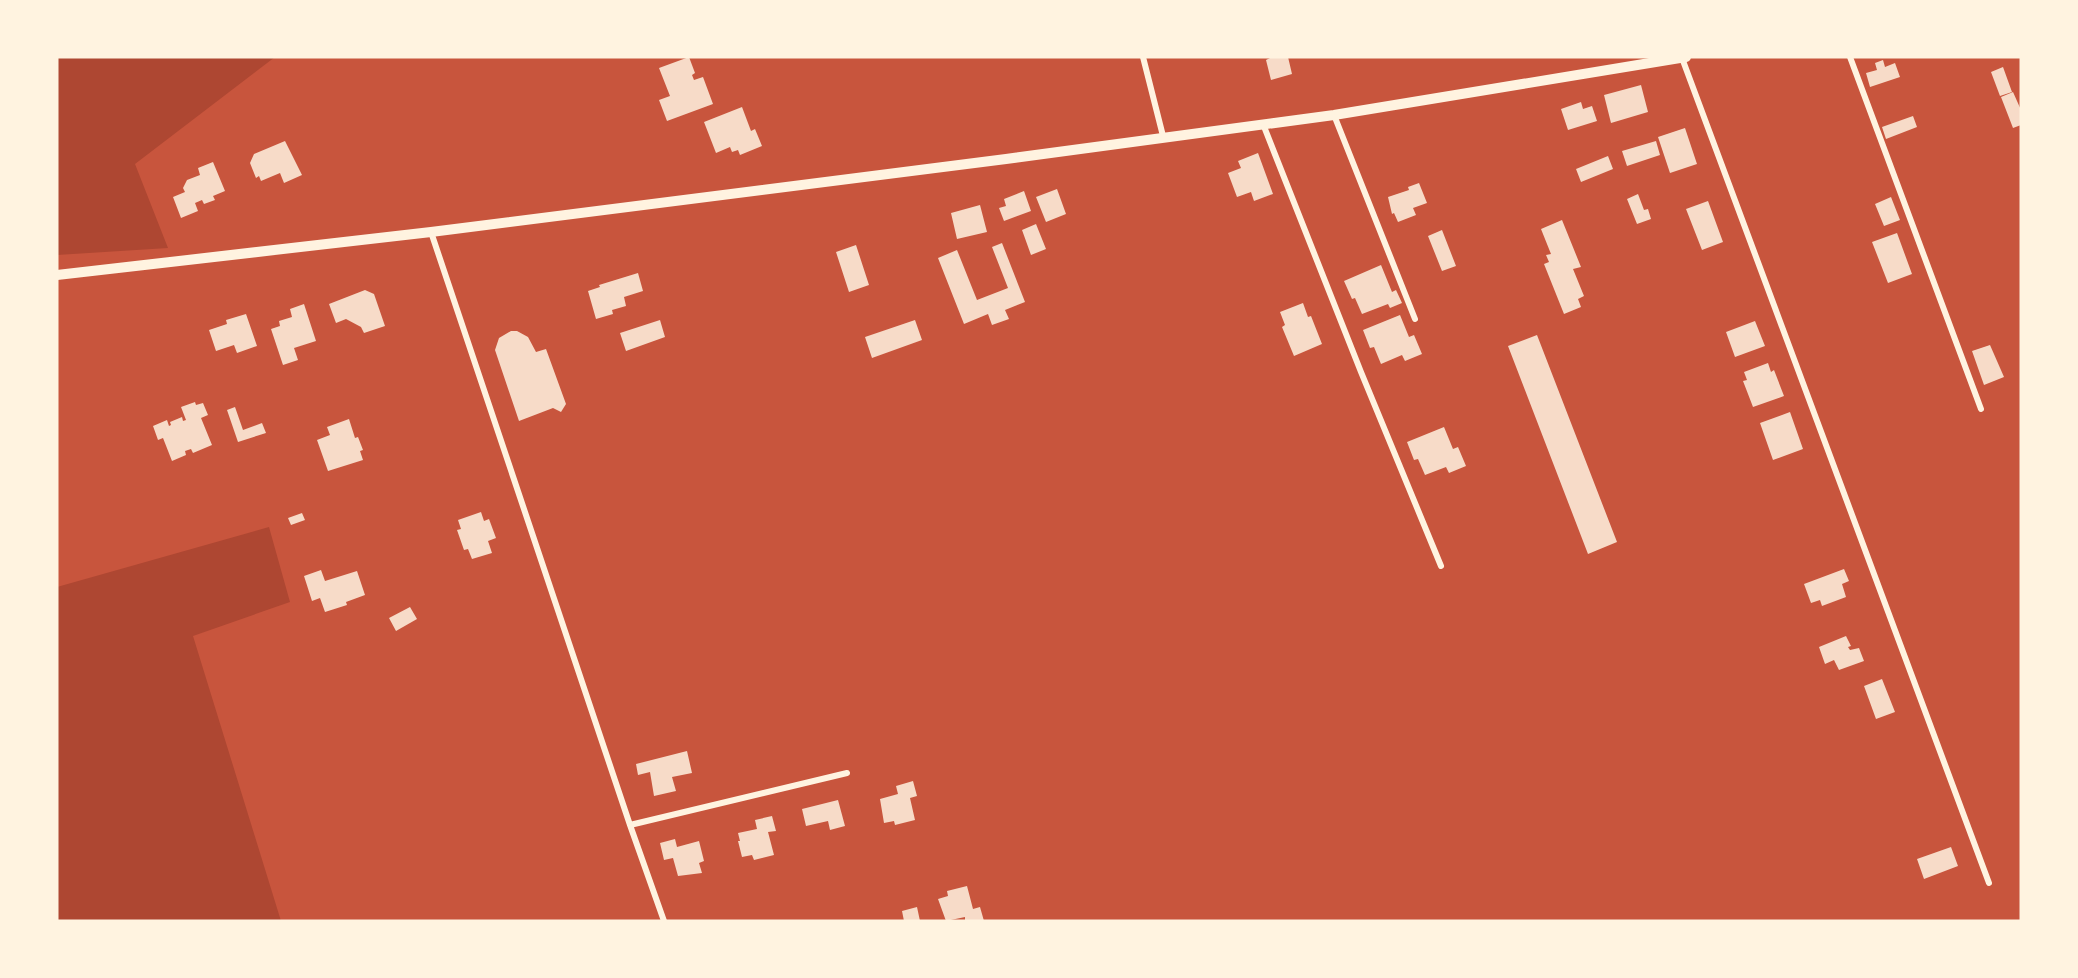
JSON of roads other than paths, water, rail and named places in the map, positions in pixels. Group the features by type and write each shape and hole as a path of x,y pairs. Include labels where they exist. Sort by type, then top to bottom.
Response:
{"street":[{"path":"1143,57 1164,136"},
{"path":"57,275 431,232 1006,159 1334,115 1684,57 1989,883"},
{"path":"1850,57 1981,409"},
{"path":"1334,115 1415,319"},
{"path":"1263,124 1441,566"},
{"path":"431,232 664,921"},
{"path":"630,825 847,774"}]}
